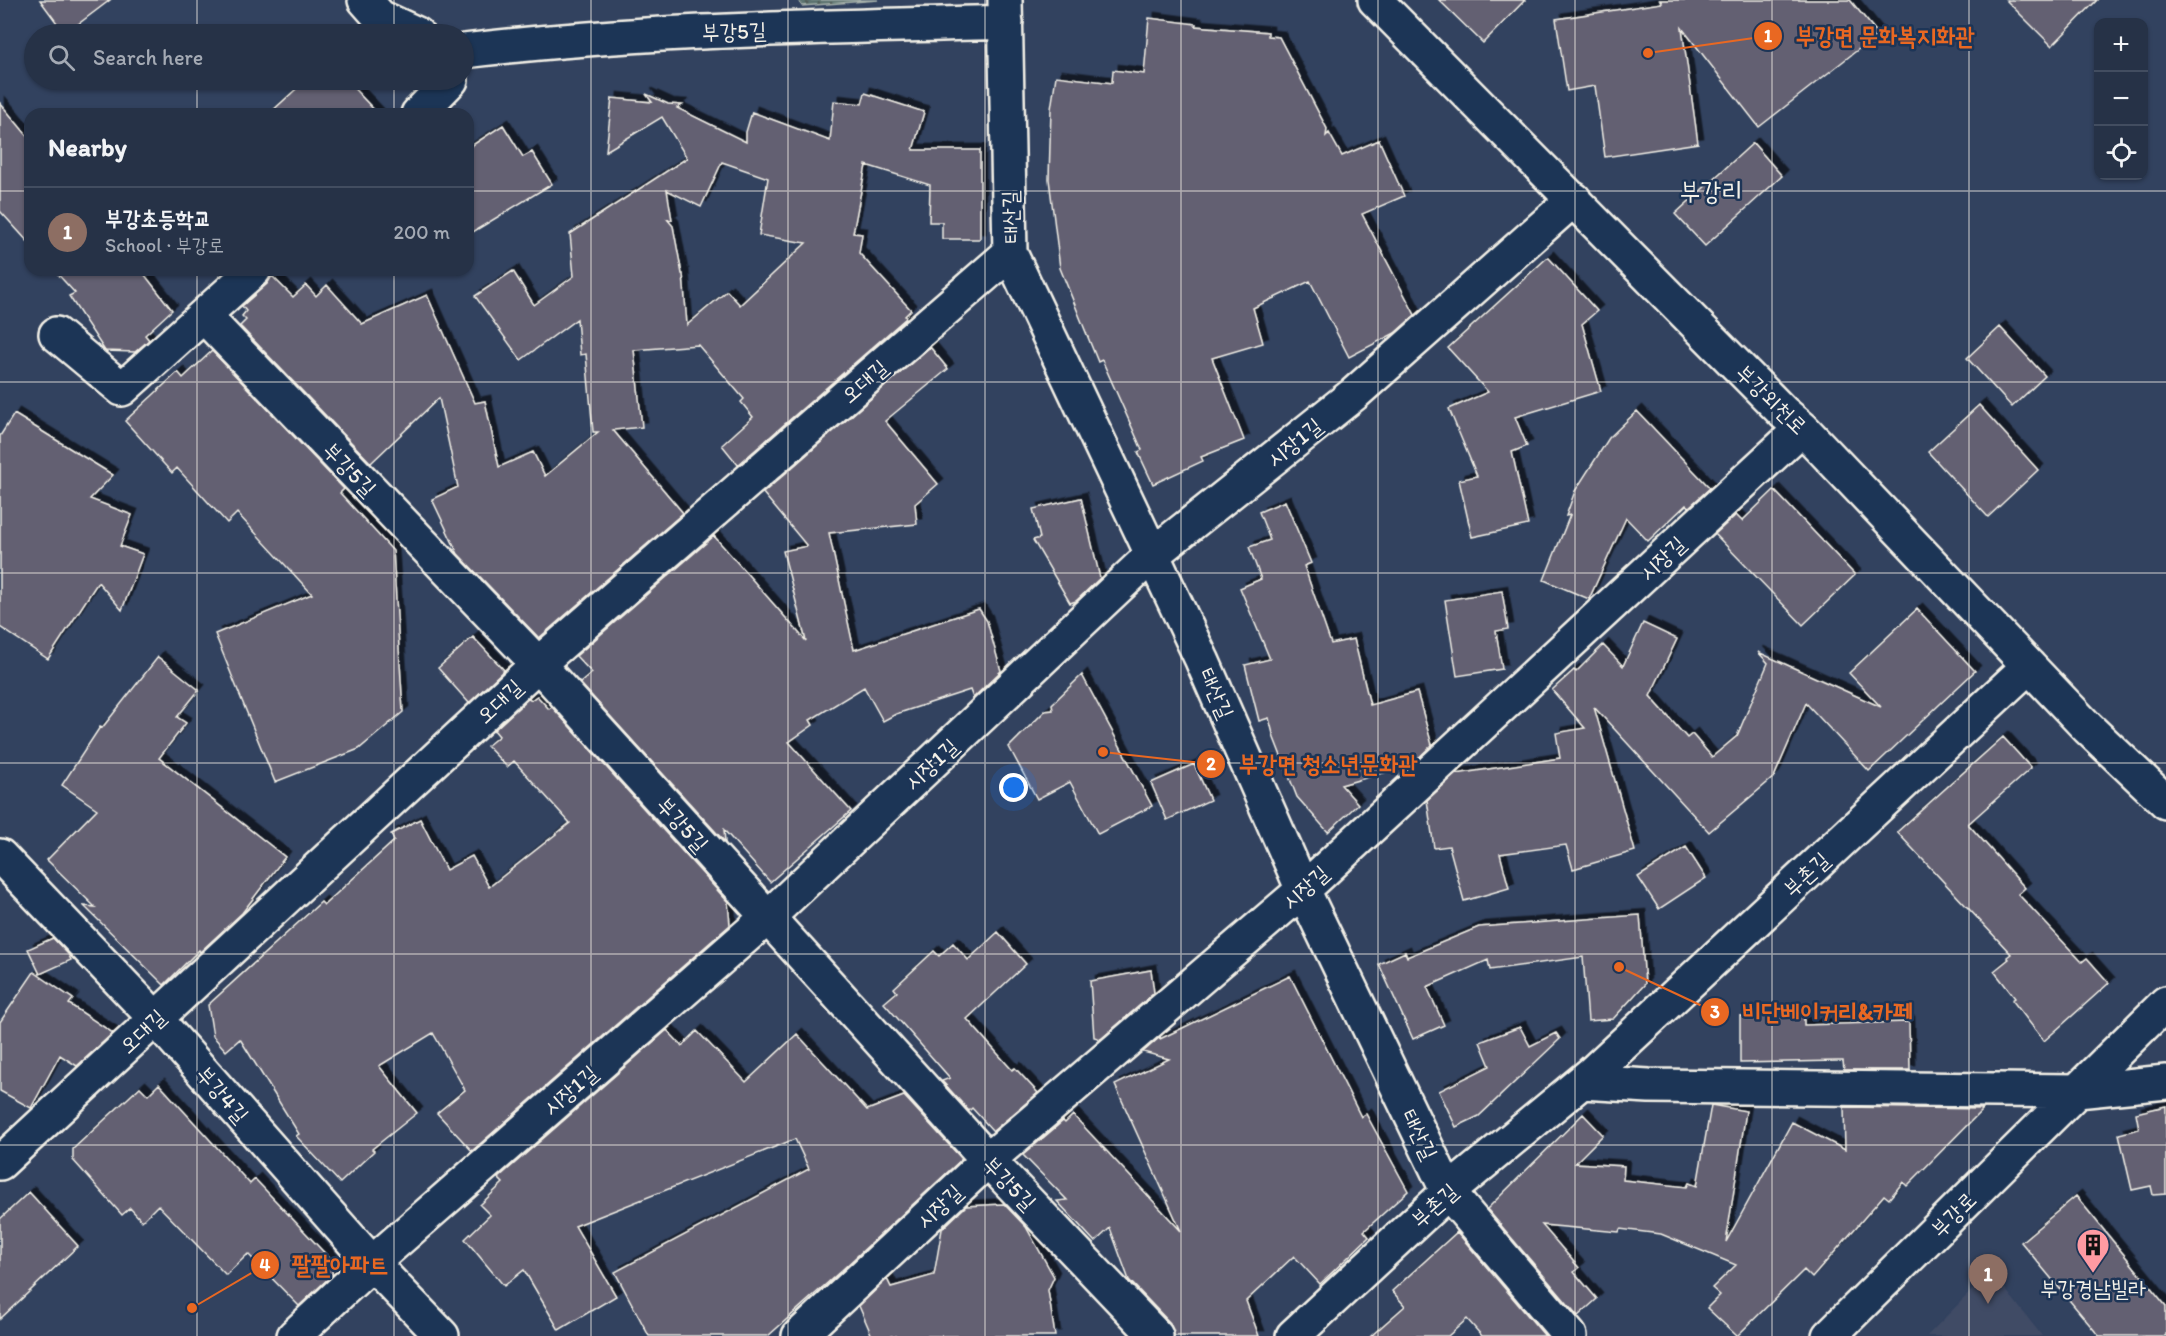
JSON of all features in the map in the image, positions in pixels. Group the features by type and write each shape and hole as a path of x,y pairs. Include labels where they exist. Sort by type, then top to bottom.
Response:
{"street":[{"path":"365,0 380,17 395,24"},
{"name":"부강외천로","path":"1388,4 1574,199 1784,413 1802,428 2088,728 2166,802"},
{"name":"부강5길","path":"474,50 672,33 1006,11"},
{"name":"태산길","path":"1006,11 1010,253 1202,660 1303,890 1448,1192 1570,1336"},
{"path":"424,108 441,90"},
{"name":"시장1길","path":"294,1336 372,1263 768,917 1152,555 1354,394 1574,199"},
{"name":"오대길","path":"0,1163 538,664 1010,253"},
{"path":"56,334 122,389 247,276"},
{"name":"부강5길","path":"204,316 538,664 988,1160 1156,1336"},
{"name":"시장길","path":"799,1336 988,1160 1303,890 1802,428"},
{"name":"부촌길","path":"1293,1336 1448,1192 1582,1082 2029,666"},
{"name":"부강4길","path":"0,856 156,1019 372,1263 442,1336"},
{"name":"부강로","path":"1829,1336 2166,1003"},
{"path":"1582,1082 1649,1086 2077,1091 2166,1082"}],"shaded area":[{"path":"1991,1271 2042,1336 1927,1336"}],"green space":[{"path":"798,0 878,0 802,6"}],"building":[{"path":"40,0 110,0 78,24 58,24"},
{"path":"1439,0 1525,0 1483,43"},
{"path":"1660,0 1850,0 1878,34 1759,127 1682,28 1698,143 1605,157 1595,86 1567,91 1556,19 1662,3"},
{"path":"2006,0 2097,0 2052,46"},
{"path":"1149,18 1196,24 1195,26 1268,32 1268,36 1279,37 1327,129 1326,136 1329,133 1342,156 1379,140 1404,196 1362,214 1415,315 1395,333 1349,357 1310,281 1253,308 1263,343 1212,358 1244,440 1201,457 1203,461 1153,484 1138,452 1142,450 1102,360 1098,362 1060,268 1049,179 1051,109 1056,76 1112,83 1113,70 1144,74"},
{"path":"295,90 355,90 372,108 276,108"},
{"path":"865,93 924,112 913,150 980,150 980,239 942,239 942,222 929,222 930,185 866,165 853,233 862,234 859,253 911,310 905,316 906,318 738,465 722,445 753,417 741,402 744,399 698,345 634,350 642,427 613,430 683,513 539,638 458,554 432,499 458,487 439,398 371,463 240,326 246,320 242,316 246,311 242,306 267,284 272,276 293,297 306,285 316,296 327,285 362,324 427,295 475,403 485,401 499,467 533,452 545,476 598,432 593,432 586,354 580,355 577,319 521,360 475,296 513,271 534,305 574,276 570,234 687,158 662,117 606,151 612,98 652,102 646,94 668,104 682,105 677,108 746,142 746,132 752,112 830,141 834,101 862,104","holes":["722,162 768,178 759,235 806,243 740,305 727,291 687,325 683,274 673,226 667,219 672,220 667,190 701,207"]},
{"path":"0,103 24,132 24,237 0,211"},
{"path":"503,125 523,157 532,152 552,184 474,231 474,144"},
{"path":"1753,143 1782,176 1705,246 1675,214"},
{"path":"1548,257 1597,311 1582,324 1601,391 1515,417 1527,446 1512,452 1528,525 1472,537 1459,480 1477,476 1449,409 1488,392 1448,348"},
{"path":"59,276 146,276 172,310 145,335 149,340 135,352 105,351 69,296 75,293"},
{"path":"2000,327 2045,376 2012,407 1967,358"},
{"path":"930,347 948,369 885,421 938,484 915,504 917,524 829,533 854,650 979,609 987,621 1001,671 973,698 970,690 896,714 883,721 864,687 810,720 813,725 789,742 851,811 770,882 724,830 725,842 580,683 592,673 576,656 714,536 806,641 783,551 807,546 763,493"},
{"path":"212,351 344,489 340,493 393,551 403,712 359,749 275,782 215,634 312,594 237,513 227,523 177,468 172,473 125,421 178,372 183,378"},
{"path":"1979,405 2038,470 1988,517 1928,452"},
{"path":"1637,411 1710,488 1689,507 1686,505 1648,541 1626,518 1589,599 1544,580 1570,515 1566,516 1575,491 1609,438"},
{"path":"14,414 113,475 90,499 132,515 120,546 143,554 122,610 98,582 48,659 0,627 0,436"},
{"path":"1774,490 1855,575 1803,625 1715,534 1736,515 1742,521"},
{"path":"1081,498 1100,578 1076,601 1070,603 1033,540 1040,538 1033,509"},
{"path":"1285,501 1311,563 1304,566 1331,644 1354,639 1370,705 1417,692 1432,745 1411,765 1341,785 1358,804 1328,832 1297,797 1274,738 1269,718 1259,721 1245,665 1270,659 1240,588 1261,579 1249,547 1270,540 1259,512"},
{"path":"1502,591 1508,629 1496,631 1502,669 1457,676 1445,600"},
{"path":"1917,609 1975,671 1869,771 1806,703 1774,777 1709,832 1594,707 1635,851 1573,869 1566,845 1500,854 1509,888 1464,901 1449,846 1434,848 1427,800 1456,774 1560,758 1556,733 1585,728 1552,690 1574,670 1576,672 1603,645 1623,666 1643,623 1677,639 1650,696 1687,738 1692,734 1712,757 1737,736 1768,663 1758,652 1881,707 1849,673"},
{"path":"473,637 504,670 469,703 438,668"},
{"path":"158,657 199,690 177,717 186,723 159,758 285,857 242,913 200,952 199,950 164,985 84,906 95,907 47,860 97,809 62,785 100,727 102,728"},
{"path":"1082,675 1152,806 1098,834 1070,782 1037,799 1009,747 1045,711 1053,710 1052,704"},
{"path":"537,696 549,709 552,707 728,902 730,925 472,1151 437,1113 465,1090 433,1033 379,1066 417,1113 372,1149 374,1151 340,1183 296,1136 299,1134 240,1039 226,1051 213,1036 208,1005 321,902 324,905 394,841 391,834 420,819 446,870 472,856 489,887 570,823 514,761 507,767 487,746 499,736 494,730 529,698 531,700"},
{"path":"2003,737 2031,768 1968,824 2025,888 2018,894 2082,962 2087,958 2109,983 2044,1041 2012,1000 2015,998 1994,971 2009,959 2007,957 2011,954 1897,832"},
{"path":"1194,764 1210,800 1167,820 1151,783"},
{"path":"1686,847 1706,878 1659,909 1638,877"},
{"path":"1640,915 1645,984 1613,1019 1588,1021 1583,957 1490,970 1488,960 1427,987 1444,1025 1413,1039 1379,964 1405,952 1407,957 1479,927"},
{"path":"998,932 1026,964 967,1019 1012,1070 1015,1068 1038,1093 993,1131 972,1108 969,1111 942,1081 950,1078 884,1003 897,992 894,988 934,951 939,956 953,943 968,960"},
{"path":"53,938 71,960 40,974 28,949"},
{"path":"1151,970 1154,993 1101,1039 1094,1037 1090,981"},
{"path":"34,972 73,999 69,1004 113,1033 77,1066 60,1055 31,1108 0,1091 0,1022"},
{"path":"1290,976 1361,1117 1366,1114 1408,1191 1364,1231 1369,1237 1320,1284 1294,1256 1246,1301 1259,1336 1174,1336 1170,1323 1129,1280 1110,1228 1095,1242 1057,1201 1067,1200 1023,1155 1073,1115 1181,1231 1115,1085 1169,1059 1143,1052 1160,1037 1160,1039"},
{"path":"1804,1015 1804,1025 1909,1022 1910,1070 1844,1070 1843,1061 1740,1063 1740,1016"},
{"path":"1520,1027 1530,1046 1556,1033 1560,1039 1479,1116 1456,1127 1439,1091 1490,1066 1480,1042"},
{"path":"667,1030 682,1046 697,1031 746,1082 797,1034 867,1110 904,1096 962,1159 768,1336 649,1336 615,1272 809,1169 795,1139 575,1226 616,1296 559,1330 524,1270 504,1286 465,1239 490,1215 480,1205 503,1183 498,1178"},
{"path":"159,1084 250,1184 255,1179 333,1262 332,1275 299,1306 248,1254 226,1275 158,1205 142,1221 130,1208 122,1215 73,1160 73,1149 140,1087 148,1095"},
{"path":"1711,1105 1746,1111 1726,1242 1792,1122 1845,1150 1844,1107 1983,1109 1907,1186 1903,1182 1889,1199 1884,1195 1812,1278 1804,1270 1737,1336 1707,1308 1720,1295 1712,1288 1736,1265 1661,1234 1620,1229 1619,1232 1542,1225 1579,1268 1574,1272 1597,1299 1578,1316 1487,1209 1583,1114 1603,1135 1575,1163 1624,1166 1623,1180 1687,1187 1689,1183 1697,1186"},
{"path":"2166,1106 2166,1194 2153,1195 2151,1186 2132,1190 2119,1134 2139,1129 2136,1113"},
{"path":"29,1192 78,1246 0,1319 0,1219"},
{"name":"부강경남빌라","path":"2076,1196 2166,1306 2166,1336 2099,1336 2021,1242"},
{"path":"1004,1204 1026,1227 1054,1277 1048,1290 1055,1336 872,1336 859,1306 887,1279 891,1287 934,1275 942,1229 966,1206"},
{"path":"1457,1232 1545,1336 1482,1336 1467,1319 1448,1336 1371,1336 1405,1306 1392,1291"}],"place":[{"name":"부강면 문화복지화관","path":"1648,53"},
{"name":"부강면 청소년문화관","path":"1103,752"},
{"name":"비단베이커리&카페","path":"1619,967"},
{"name":"부강경남빌라","path":"2093,1274"},
{"name":"부강초등학교","path":"1988,1304"},
{"name":"팔팔아파트","path":"192,1308"}],"district":[{"name":"부강리","path":"1711,191"}]}
